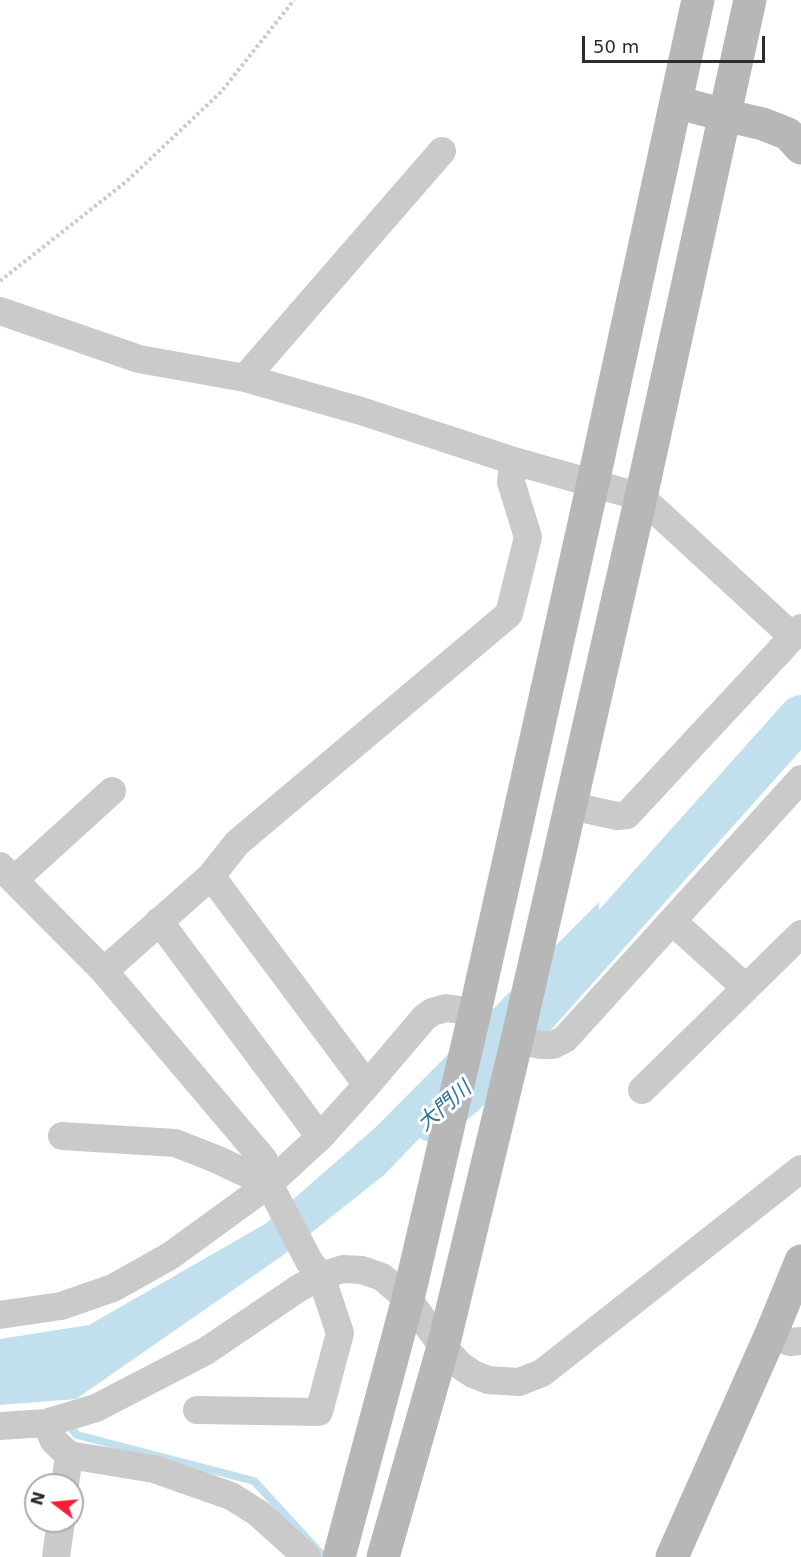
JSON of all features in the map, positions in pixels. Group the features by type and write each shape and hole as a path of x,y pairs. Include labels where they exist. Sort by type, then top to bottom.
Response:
{"street":[{"path":"339,1557 408,1299 475,1012 698,0"},
{"path":"383,1557 443,1347 517,1040 641,497 750,0"},
{"path":"676,102 763,124 788,134 801,148"},
{"path":"244,378 442,151"},
{"path":"0,312 139,359 244,378 361,411 514,461 641,497 797,632 627,815 617,816 571,806"},
{"path":"104,971 211,876 237,843 509,614 528,537 511,482 514,461"},
{"path":"517,1040 553,1045 565,1039 801,779"},
{"path":"112,791 7,873 104,971 264,1160 271,1188 315,1268 340,1333 319,1412 197,1410"},
{"path":"211,876 367,1085"},
{"path":"159,921 320,1137"},
{"path":"672,921 746,988"},
{"path":"642,1090 801,934"},
{"path":"0,1315 61,1306 113,1288 170,1256 271,1188 367,1085 424,1018 432,1012 446,1008 475,1012"},
{"path":"62,1136 176,1143 216,1159 271,1188"},
{"path":"315,1268 362,1270 382,1277 408,1299 443,1347 461,1366 488,1380 519,1382 542,1373 801,1169"},
{"path":"672,1557 786,1337 801,1261"},
{"path":"0,1426 46,1423 96,1408 207,1351 298,1288 315,1268"},
{"path":"46,1423 54,1441 69,1455 154,1469 231,1496 258,1513 307,1557"},
{"path":"67,1473 69,1455"},
{"path":"56,1557 59,1533"}],"path":[{"path":"0,280 127,180 221,92 294,0"}],"water":[{"path":"599,902 600,952 384,1175 282,1256 76,1399 0,1405 0,1339 89,1325 265,1224 377,1126"}],"waterway":[{"name":"大門川","path":"432,1120 464,1094 801,717"},
{"path":"67,1424 77,1435 254,1481 324,1557"}]}
